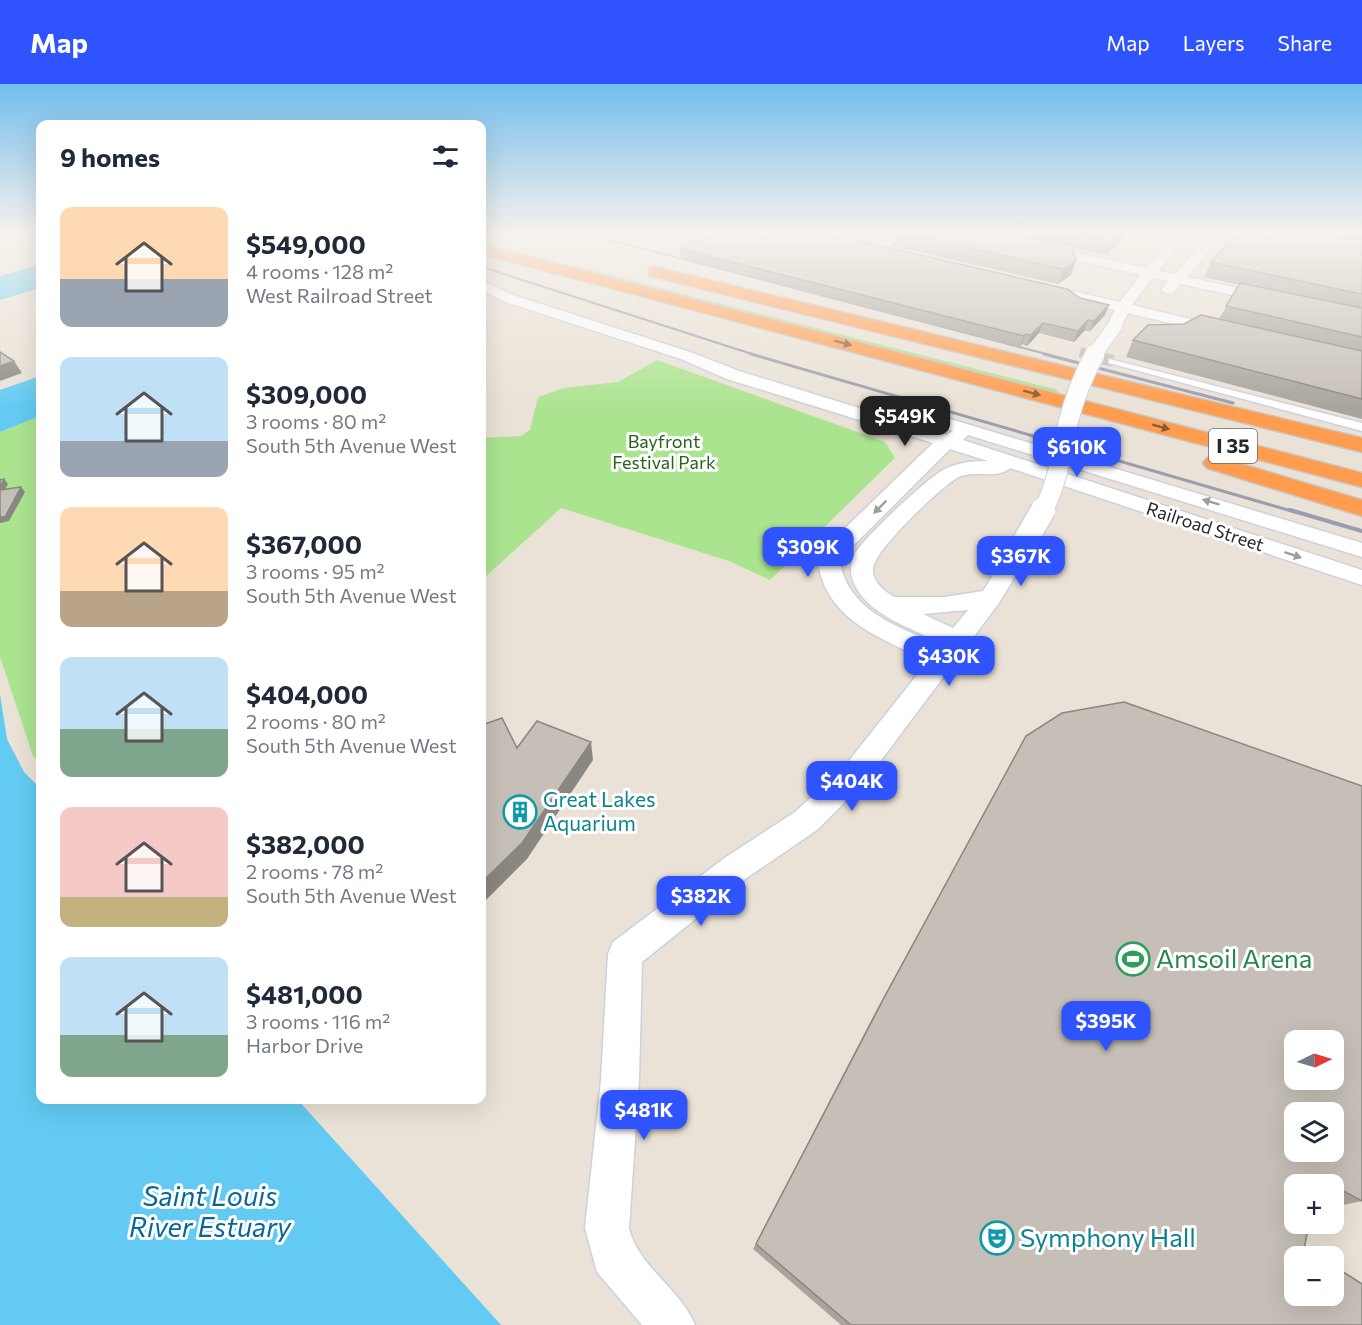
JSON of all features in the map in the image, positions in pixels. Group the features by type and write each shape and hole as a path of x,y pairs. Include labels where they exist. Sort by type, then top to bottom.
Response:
{"highway":[{"path":"636,292 740,330 1069,420 1362,508"},
{"name":"I 35","path":"677,292 1109,405 1362,461"},
{"name":"I 35","path":"689,292 1109,405 1362,480"},
{"path":"736,292 1362,445"},
{"path":"1219,464 1362,500"}],"street":[{"path":"496,292 508,298 687,356 850,396 960,439"},
{"path":"1059,292 1239,334"},
{"path":"672,1325 613,1256 607,1228 620,1080 625,954 737,867 806,821 833,797 854,775 991,597 1054,491 1069,420 1083,376 1096,351 1115,326 1123,307 1134,292"},
{"path":"1115,326 1143,312 1166,292"},
{"path":"1238,292 1283,302"},
{"path":"687,356 733,375 873,419 960,439"},
{"path":"1113,361 1362,426"},
{"path":"873,419 915,443 921,466"},
{"path":"950,649 862,616 838,595 828,573 829,562 835,552 921,466 960,439"},
{"path":"921,497 960,439"},
{"name":"Railroad Street","path":"960,439 1038,471 1362,578"},
{"name":"Railroad Street","path":"960,439 1362,550"},
{"path":"950,649 879,599 862,581 860,565 865,555 921,497 950,474 967,467 994,466 1038,471"},
{"path":"879,599 928,608 991,597"}],"green space":[{"path":"665,292 676,292 1058,390 1057,393"},
{"name":"Bayfront Festival Park","path":"657,360 885,442 895,458 770,580 729,561 561,508 486,576 486,438 521,436 530,430 538,397 564,388 618,382"},
{"path":"36,418 36,762 31,758 0,660 0,432"}],"water":[{"path":"0,292 27,292 0,300"},
{"path":"36,377 36,418 0,432 0,390"},
{"name":"Saint Louis River Estuary","path":"0,660 31,757 36,762 36,1104 302,1104 501,1325 0,1325"}],"pier":[{"path":"0,657 33,756 36,759 36,784 24,772 7,739 0,694"}],"building":[{"path":"850,292 1071,292 1080,298 1109,305 1094,321 1088,320 1078,331 1043,323 1031,335 1024,336"},
{"path":"1235,292 1283,292 1362,308 1362,337 1226,306"},
{"path":"1201,315 1362,351 1362,399 1133,340 1148,325 1184,324"},
{"path":"0,352 14,361 0,366"},
{"path":"21,487 5,517 0,517 0,490"},
{"path":"1124,702 1362,786 1362,1201 1344,1191 1344,1174 1284,1174 1284,1234 1307,1234 1305,1246 1284,1246 1284,1306 1344,1306 1344,1272 1362,1284 1362,1325 851,1325 756,1244 885,996 1026,736 1062,713"},
{"name":"Great Lakes Aquarium","path":"502,718 517,748 537,721 591,742 522,843 486,878 486,724"}],"tunnel":[{"path":"1080,352 1091,355"},
{"path":"1086,354 1113,361"}],"railway":[{"path":"559,292 755,355"},
{"path":"809,292 1050,355"},
{"path":"751,354 1295,512"},
{"path":"1044,354 1233,403"},
{"path":"1290,510 1362,531"}],"place":[{"name":"Great Lakes Aquarium","path":"520,812"},
{"name":"Amsoil Arena","path":"1133,959"},
{"name":"Symphony Hall","path":"997,1238"}]}
